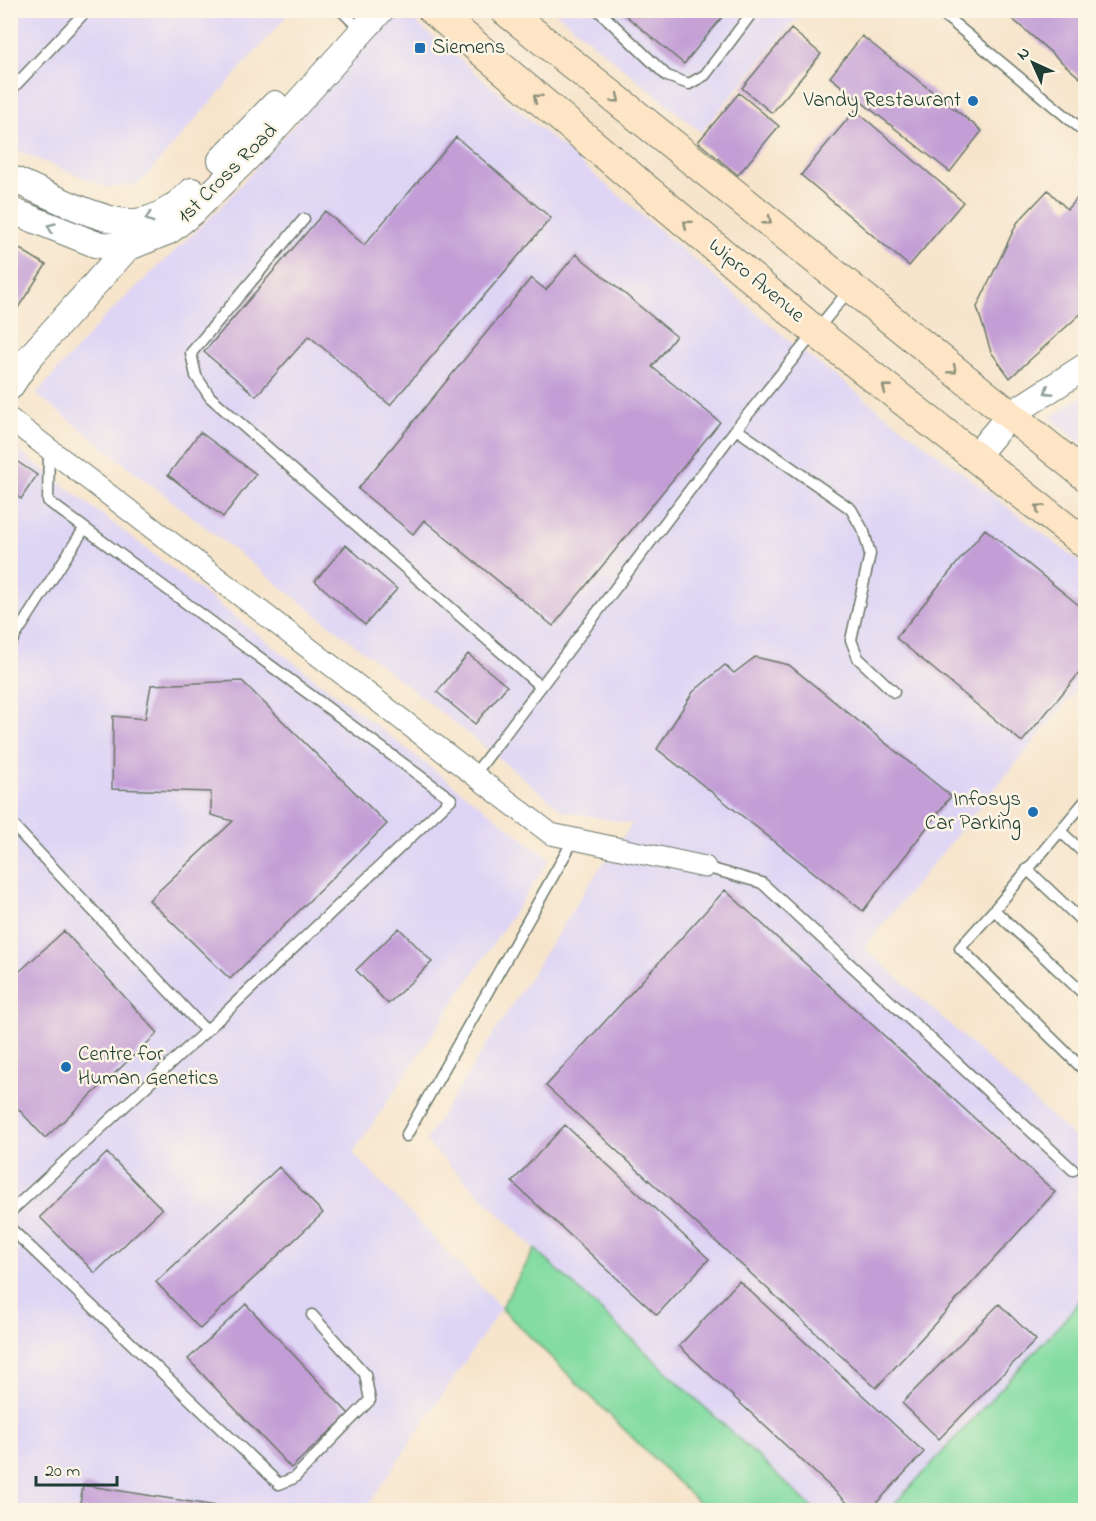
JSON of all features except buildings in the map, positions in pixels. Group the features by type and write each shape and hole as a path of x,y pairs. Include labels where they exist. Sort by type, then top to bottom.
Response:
{"main road":[{"name":"Wipro Avenue","path":"433,10 816,332 1086,544"},
{"path":"505,10 1086,476"}],"street":[{"path":"10,178 88,212 111,219 136,222 160,215 183,200 289,101 381,10"},
{"name":"1st Cross Road","path":"10,387 29,358 127,248 169,231 193,212 260,145 350,14"},
{"path":"10,210 95,244 127,248"},
{"path":"73,308 86,285 90,260 87,248 79,238"},
{"path":"974,458 1010,415 1086,366"},
{"path":"10,418 551,834 705,867"}],"lane":[{"path":"10,91 87,10"},
{"path":"598,10 667,76 689,84 705,75 754,10"},
{"path":"938,10 1086,133"},
{"path":"304,219 191,354 196,376 210,397 541,687"},
{"path":"474,775 736,429 851,287"},
{"path":"736,429 851,509 864,532 870,554 851,640 858,658 894,692"},
{"path":"10,1212 206,1031 451,799 48,501 49,448"},
{"path":"10,644 84,529"},
{"path":"1085,1071 960,948 1086,800"},
{"path":"10,822 206,1031"},
{"path":"1060,831 1086,855"},
{"path":"406,1136 574,839"},
{"path":"705,867 762,883 1073,1170"},
{"path":"1027,869 1086,925"},
{"path":"994,910 1086,996"},
{"path":"10,1228 279,1485 294,1478 370,1400 365,1374 312,1315"}],"shaded area":[{"path":"10,11 291,11 139,184 108,188 11,148"},
{"path":"395,11 405,13 794,345 1085,566 1085,680 864,947 1085,1147 1085,1293 1066,1318 889,1510 815,1510 535,1249 425,1141 597,872 632,824 563,811 479,742 36,394 104,318 221,207"},
{"path":"554,11 803,11 701,132"},
{"path":"1085,395 1085,447 1050,417"},
{"path":"10,444 550,859 353,1153 501,1308 365,1510 11,1510"}],"green space":[{"path":"535,1249 815,1510 706,1510 501,1308"},
{"path":"1085,1293 1085,1510 889,1510 1066,1318"}],"place":[{"name":"Siemens","path":"420,48"},
{"name":"Vandy Restaurant","path":"973,101"},
{"name":"Infosys Car Parking","path":"1033,812"},
{"name":"Centre for Human Genetics","path":"66,1067"}]}
